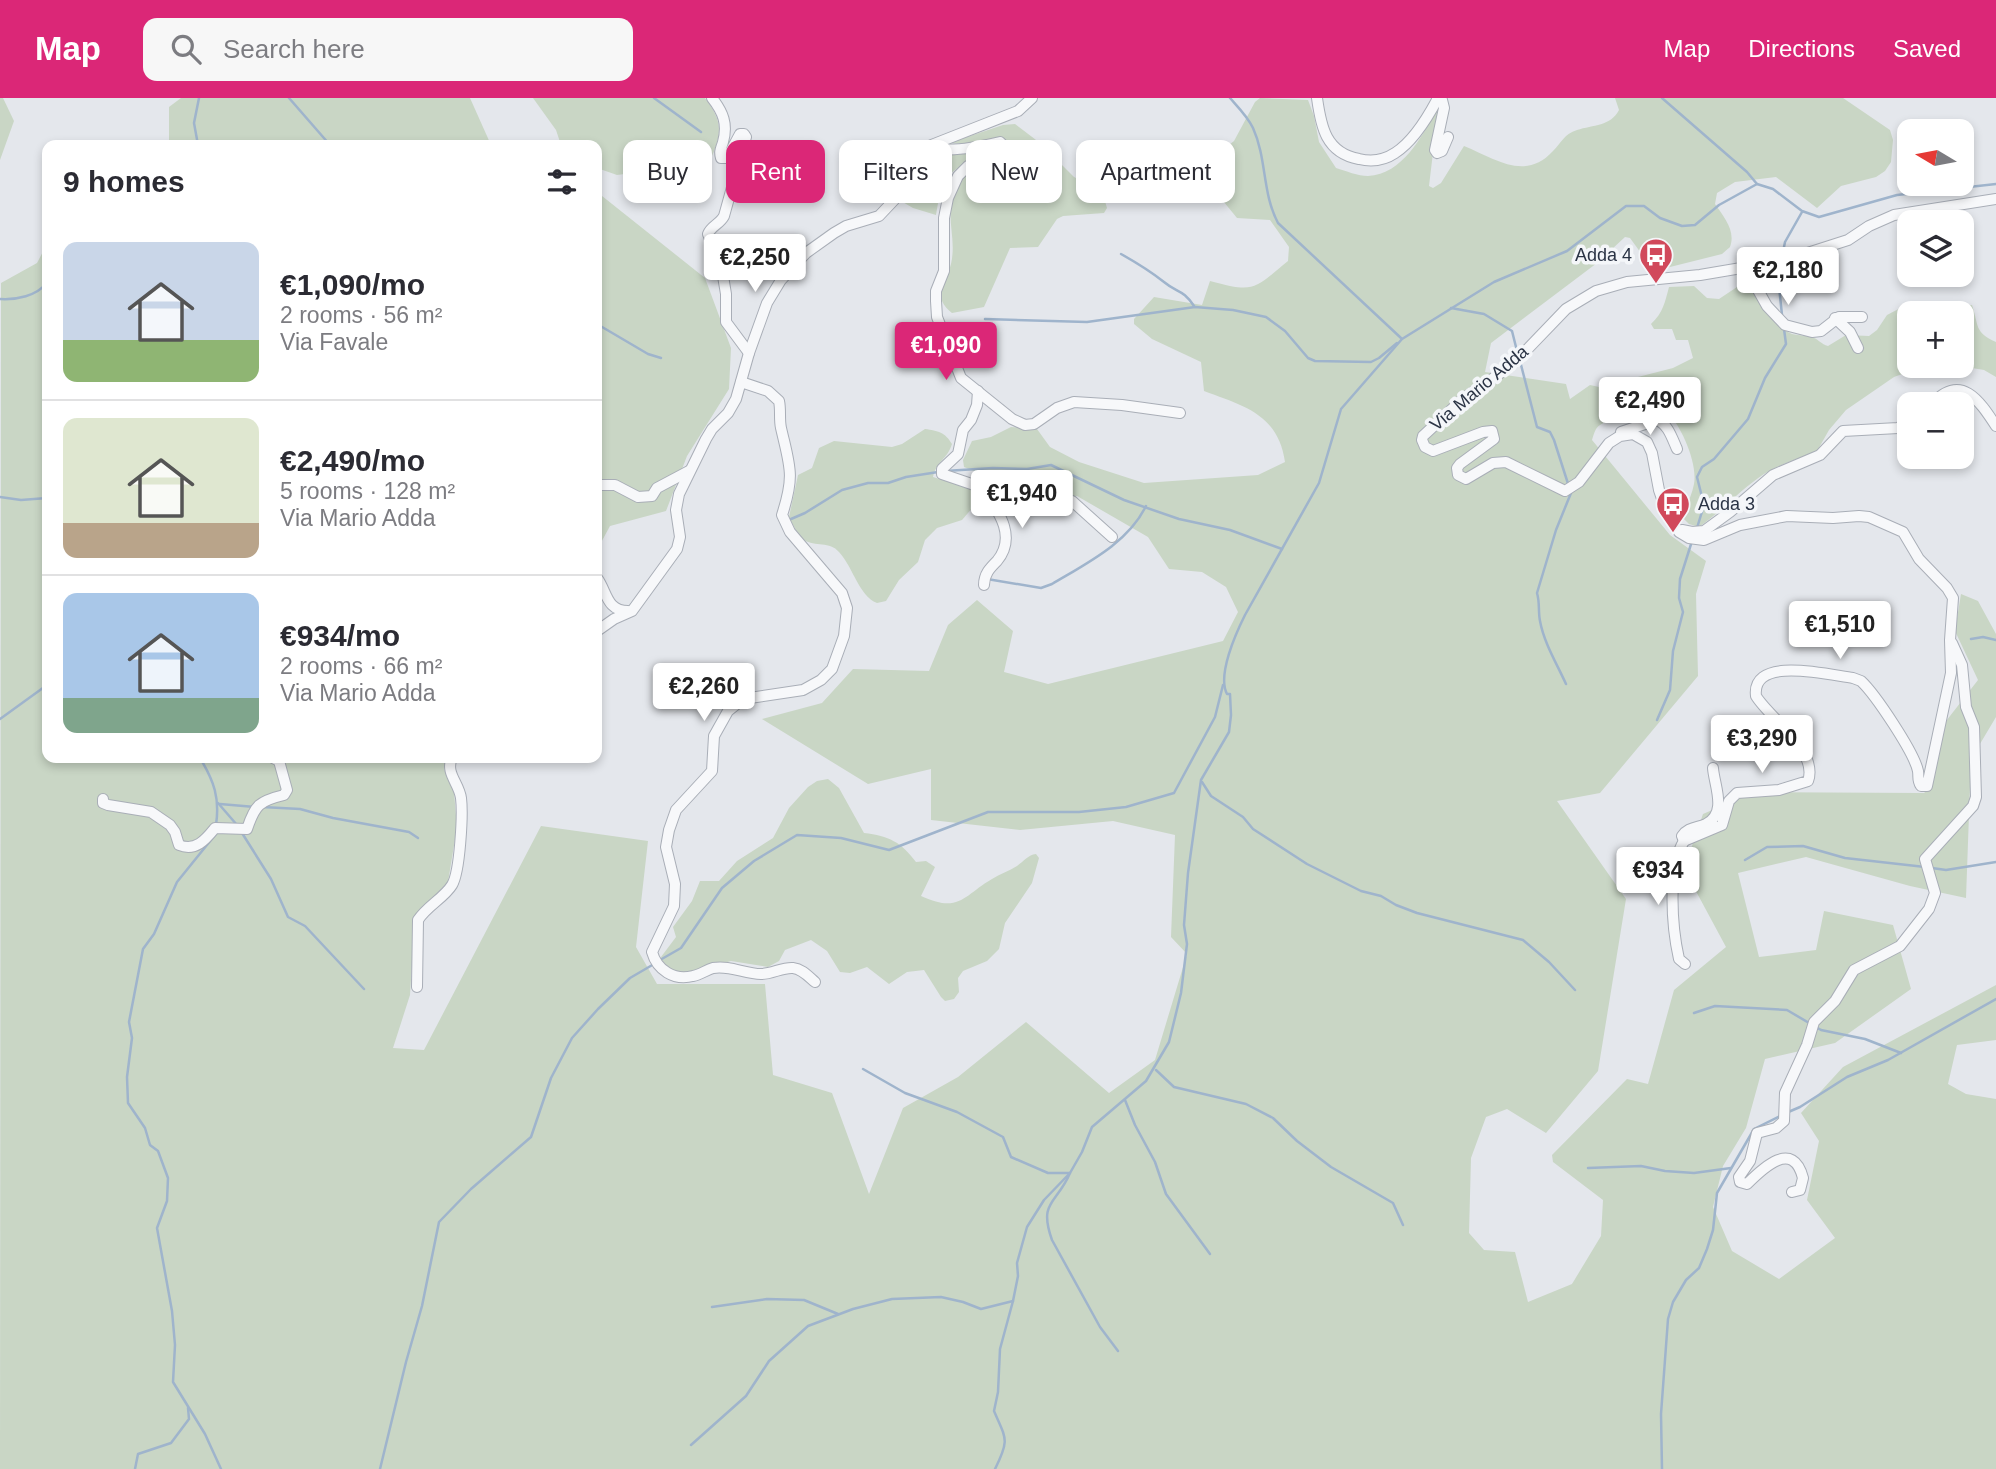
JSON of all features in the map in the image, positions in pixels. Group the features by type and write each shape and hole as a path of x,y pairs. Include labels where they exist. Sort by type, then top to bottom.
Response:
{"street":[{"path":"712,98 725,120 724,138 719,153 721,158 727,158 740,134 746,137 724,216 720,224 708,234 721,264 726,294 726,322 749,353"},
{"path":"944,140 1018,111 1032,98"},
{"path":"1317,98 1323,131 1331,145 1346,156 1374,161 1389,157 1402,148 1417,131 1438,98 1442,100 1444,108 1435,147 1437,153 1442,151 1448,137"},
{"path":"952,148 986,146 1000,142 1006,148 1003,154 968,166 958,177 952,190"},
{"name":"Via Mario Adda","path":"1614,440 1605,446 1579,482 1566,491 1506,462 1493,463 1466,478 1458,475 1457,467 1460,464 1494,439 1492,431 1433,451 1425,447 1422,440 1426,432 1464,398 1516,361 1566,309 1587,296 1627,282 1700,275 1795,257 1848,240 1869,226 1894,215 1996,199"},
{"path":"602,627 632,611 680,543 676,510 679,494 712,429 732,408 767,303 792,265 846,226 879,216 892,203"},
{"path":"947,203 944,218 944,271 936,291 937,317 961,378 1012,419 1025,425 1034,424 1057,408 1074,402 1135,406 1180,413"},
{"path":"1759,265 1758,290 1767,306 1785,325 1812,332 1821,331 1835,318 1862,317"},
{"path":"1835,318 1850,332 1858,348"},
{"path":"741,382 768,391 779,401 780,424 792,471 782,515 790,532 842,593 846,608 844,636 832,669 821,680 803,690 743,699 728,711 715,736 712,771 676,810 669,830 666,847 675,884 674,906 652,952 655,963 666,973 677,976 692,977 713,968 731,968 758,974 790,967 801,970 815,982"},
{"path":"1948,392 1953,389 1966,392"},
{"path":"978,391 977,405 963,430 958,454 942,469 942,474 989,490 1000,502 1014,510 1021,511 1049,498 1072,501 1112,537"},
{"path":"1974,397 1981,402 1996,426"},
{"path":"1614,440 1616,434 1657,420 1669,431 1677,449"},
{"path":"1675,527 1692,532 1704,531 1773,475 1820,455 1843,430 1897,428"},
{"path":"1614,440 1633,434 1647,442 1668,516 1679,532 1697,540 1716,536 1740,525 1787,516 1869,517 1903,533 1919,559 1947,588 1952,598 1951,673 1927,786 1921,786 1917,780 1918,771 1900,735 1861,681 1782,671 1770,672 1756,683 1756,696 1799,747 1809,766 1810,778 1783,789 1737,793 1729,801 1722,825 1684,841 1675,874 1673,919 1678,956 1685,964"},
{"path":"602,485 615,485 638,497 652,496 657,488 690,471"},
{"path":"981,488 1002,520 1007,538 1005,549 987,572 984,585"},
{"path":"602,588 611,606 622,612 632,611"},
{"path":"1792,1192 1797,1192 1802,1186 1803,1178 1797,1164 1785,1158 1772,1161 1747,1184 1740,1182 1739,1177 1750,1161 1755,1136 1776,1128 1784,1121 1784,1097 1807,1045 1811,1028 1835,1001 1854,970 1900,946 1929,909 1935,893 1925,859 1973,806 1976,797 1973,727 1966,707 1962,665 1950,640"},
{"path":"103,799 103,803 108,805 151,812 170,825 179,845 189,848 205,842 215,828 247,830 258,804 284,795 287,790 280,763"},
{"path":"417,987 418,920 453,884 456,872 462,829 461,800 459,788 450,774 450,763"},
{"path":"1684,841 1682,835 1686,830 1706,824 1716,816 1718,789 1713,768"}],"green space":[{"path":"0,98 3,98 14,121 0,160"},
{"path":"181,98 470,98 489,140 169,140 169,107"},
{"path":"533,98 705,98 715,115 719,129 712,156 712,140 623,140 623,174 617,175 602,170 602,140 559,140 556,130"},
{"path":"1260,98 1308,100 1319,142 1336,168 1368,176 1391,169 1401,161 1410,152 1437,110 1441,116 1434,144 1429,186 1433,188 1441,183 1464,146 1509,165 1532,165 1553,151 1569,134 1601,124 1616,115 1619,110 1615,98 1843,98 1890,130 1893,140 1891,162 1885,171 1876,177 1841,186 1817,208 1776,177 1735,182 1717,193 1715,204 1728,224 1731,235 1730,247 1722,254 1654,271 1630,238 1625,237 1597,263 1491,343 1485,372 1566,384 1570,399 1590,385 1599,387 1673,368 1693,358 1688,340 1676,340 1672,329 1654,329 1651,324 1661,311 1669,287 1694,286 1707,298 1719,299 1749,279 1766,311 1784,330 1811,337 1828,346 1846,335 1869,336 1877,330 1887,315 1897,310 1897,376 1846,410 1829,430 1816,453 1764,474 1699,527 1689,524 1682,517 1695,475 1683,435 1667,411 1607,422 1596,429 1592,440 1670,535 1706,561 1696,594 1698,676 1600,793 1557,801 1626,899 1598,1071 1546,1133 1507,1109 1486,1117 1471,1158 1469,1233 1484,1250 1515,1252 1528,1302 1572,1284 1601,1236 1603,1200 1553,1162 1552,1155 1627,1079 1648,1084 1674,990 1726,947 1684,869 1703,814 1754,792 1924,793 1930,788 1943,725 1978,680 1955,631 1961,594 1978,601 1996,634 1996,717 1971,759 1966,898 1910,886 1806,857 1738,873 1759,957 1816,950 1824,911 1893,925 1911,989 1835,1043 1765,1059 1746,1128 1723,1166 1713,1207 1732,1251 1779,1279 1835,1238 1807,1200 1819,1141 1801,1113 1843,1067 1996,985 1996,1040 1957,1045 1948,1084 1966,1094 1996,1099 1996,1469 0,1469 1,283 37,263 42,254 42,763 447,763 444,769 454,792 457,827 448,882 415,917 410,995 393,1048 424,1050 541,826 648,841 636,947 657,984 765,984 773,1075 832,1093 869,1194 903,1108 958,1077 1026,1022 1109,1093 1155,1060 1187,954 1171,937 1175,835 1113,821 1020,830 931,820 931,769 868,784 762,719 822,703 853,669 929,671 948,625 977,600 1013,631 1004,672 1048,684 1223,641 1238,612 1226,587 1202,572 1169,569 1148,537 1077,496 1025,494 964,467 963,460 972,441 991,437 1011,427 1037,429 1050,447 1079,462 1144,483 1258,475 1285,462 1281,446 1267,422 1245,407 1204,391 1201,362 1152,339 1134,324 1134,319 1154,297 1202,305 1210,281 1236,287 1253,286 1288,261 1289,247 1270,220 1237,218 1225,203 1235,203 1235,140 1255,102"},
{"path":"1015,124 1036,140 966,140 966,144 952,143 952,142 1003,125"},
{"path":"966,153 966,163 953,172 952,154"},
{"path":"1062,165 1076,178 1076,203 1106,203 1107,208 1104,213 1063,216 1057,219 1038,247 1010,248 984,307 952,313 944,305 941,296 953,253 950,212 961,179 966,173 966,203 1062,203"},
{"path":"602,196 705,278 731,348 729,389 687,456 666,511 610,526 602,541"},
{"path":"904,203 938,203 936,215"},
{"path":"1974,312 1981,331 1996,342 1996,377 1984,370 1974,368"},
{"path":"925,429 941,433 952,444 933,477 975,490 977,493 974,506 962,520 937,528 925,540 918,562 899,580 886,601 877,603 865,594 844,558 835,549 804,540 795,529 789,517 798,475 812,468 819,448 834,441 892,447 902,444"},
{"path":"828,779 839,788 864,833 894,841 916,862 926,861 935,867 921,896 934,901 953,903 961,900 1031,856 1036,854 1039,858 1032,883 1005,923 999,949 987,961 963,971 958,978 959,992 954,999 945,1001 924,970 907,972 889,984 867,967 850,973 840,972 827,951 811,940 785,950 779,961 768,967 731,961 683,974 665,967 661,957 676,937 673,927 692,901 700,881 719,881 737,861 773,838 789,808 808,787 817,781"}],"waterway":[{"path":"197,140 194,123 199,98"},
{"path":"289,98 326,140"},
{"path":"654,98 701,132"},
{"path":"1230,98 1253,128 1261,152 1269,200 1278,223 1401,338"},
{"path":"1662,98 1747,172 1757,184"},
{"path":"995,1469 1005,1439 994,1411 998,1392 1000,1349 1013,1301 1018,1276 1017,1263 1027,1227 1044,1200 1070,1173 1092,1127 1146,1081 1169,1042 1181,993 1187,944 1184,925 1188,873 1201,780 1229,732 1231,715 1230,694 1227,694 1225,686 1226,665 1245,615 1319,483 1341,409 1402,339 1494,282 1567,251 1626,206 1644,206 1660,218 1682,226 1695,225 1719,205 1757,184 1773,189 1802,211 1819,217 1897,195 1996,184"},
{"path":"1782,257 1785,242 1802,212"},
{"path":"1121,254 1183,294 1194,306"},
{"path":"1781,263 1778,277 1782,315"},
{"path":"0,299 26,296 42,287"},
{"path":"985,319 1087,322 1195,307 1233,310 1266,317 1285,331 1308,358 1315,361 1371,362 1397,343"},
{"path":"1451,308 1484,314 1512,331 1518,355"},
{"path":"602,327 648,354 661,358"},
{"path":"1697,528 1704,505 1697,477 1702,467 1714,459 1748,419 1765,378 1786,344 1784,329"},
{"path":"1520,361 1537,427 1550,432 1571,493 1556,530 1537,593 1542,629 1566,684"},
{"path":"945,471 1027,469 1051,465 1124,500 1179,519 1230,530 1282,549"},
{"path":"791,519 842,490 938,472"},
{"path":"0,497 21,500 42,498"},
{"path":"987,579 1041,588 1052,584 1118,541 1129,531 1146,506"},
{"path":"1657,720 1670,690 1673,651 1683,612 1679,598 1680,579 1692,541"},
{"path":"1971,639 1983,637 1996,640"},
{"path":"660,960 681,948 722,888 754,861 797,835 841,838 889,850 988,812 1079,812 1126,807 1174,793 1215,717 1223,685"},
{"path":"0,719 42,689"},
{"path":"203,763 215,790 216,825"},
{"path":"1202,782 1211,796 1243,817 1253,829 1307,864 1361,891 1381,896 1417,913 1523,940 1549,962 1575,990"},
{"path":"218,803 237,825"},
{"path":"220,804 255,807"},
{"path":"262,807 300,809 409,832 418,838"},
{"path":"242,833 271,879 288,917 305,926 364,989"},
{"path":"215,835 177,882 154,934 143,949 129,1022 132,1038 127,1077 128,1103 145,1128 150,1145 158,1151 168,1178 167,1201 157,1228 172,1311 175,1345 173,1382 205,1434 221,1469"},
{"path":"1745,860 1767,847 1803,846 1845,858 1925,867"},
{"path":"1932,868 1946,870 1996,862"},
{"path":"380,1469 422,1306 439,1222 471,1189 531,1137 551,1078 572,1038 630,978 654,964"},
{"path":"1786,1113 1847,1077 1888,1060 1996,999"},
{"path":"1694,1013 1715,1006 1787,1010 1821,1030 1865,1039 1901,1053"},
{"path":"863,1069 905,1093 957,1112 1003,1137 1011,1157 1048,1173 1070,1173 1048,1210 1048,1227 1052,1240 1100,1327 1118,1351"},
{"path":"1156,1070 1174,1087 1246,1104 1273,1118 1331,1167 1393,1203 1403,1225"},
{"path":"1125,1100 1155,1162 1166,1194 1210,1254"},
{"path":"1662,1469 1661,1414 1668,1319 1673,1302 1686,1280 1699,1268 1707,1249 1713,1230 1717,1193 1754,1129 1780,1116"},
{"path":"1588,1168 1641,1166 1694,1173 1731,1168"},
{"path":"691,1445 746,1396 769,1361 808,1326 853,1309 892,1299 941,1297 981,1309 1013,1301"},
{"path":"712,1307 767,1299 804,1300 838,1314"},
{"path":"135,1469 138,1454 171,1443 189,1419 188,1408"}],"place":[{"name":"Adda 4","path":"1656,285"},
{"name":"Adda 3","path":"1673,534"}]}
